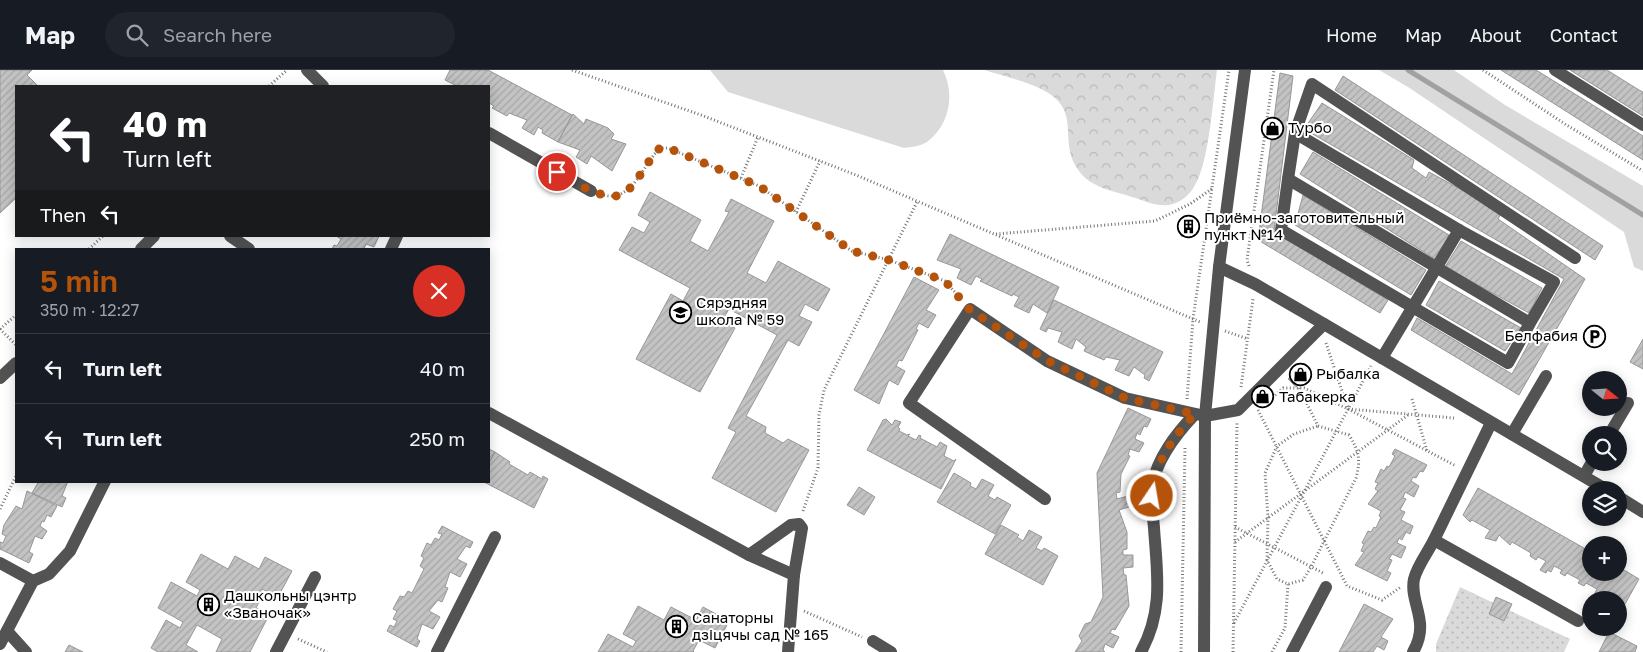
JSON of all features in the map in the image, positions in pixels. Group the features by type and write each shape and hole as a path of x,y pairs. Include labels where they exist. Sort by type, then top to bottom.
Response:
{"street":[{"path":"307,70 322,85"},
{"path":"1204,652 1200,414 1213,327 1245,70"},
{"path":"1555,70 1643,124"},
{"path":"1295,133 1459,230 1554,282 1508,363 1414,306 1281,230 1295,133 1312,84 1575,258"},
{"path":"490,134 591,191"},
{"path":"1288,179 1530,323"},
{"path":"1380,356 1414,306 1459,230"},
{"path":"142,248 153,237"},
{"path":"231,237 248,248"},
{"path":"1219,267 1255,284 1592,481"},
{"path":"1045,499 909,403 970,310 1048,361 1125,398 1200,414 1238,410 1324,324"},
{"path":"0,378 15,364"},
{"path":"1512,434 1546,376"},
{"path":"490,414 749,555 794,575"},
{"path":"1141,652 1154,620 1158,599 1152,486 1159,467 1176,435 1200,414"},
{"path":"1414,652 1420,635 1421,625 1414,578 1491,423"},
{"path":"1584,476 1587,471"},
{"path":"0,644 33,581 49,574 70,551 104,483"},
{"path":"1627,502 1643,512"},
{"path":"749,555 791,525 799,524 802,532 794,575 788,652"},
{"path":"437,652 495,537"},
{"path":"1434,540 1578,621"},
{"path":"0,563 33,581"},
{"path":"276,652 315,577"},
{"path":"1292,652 1330,583"},
{"path":"7,632 26,652"},
{"path":"873,641 891,652"}],"path":[{"path":"270,85 287,70"},
{"path":"572,70 820,161 918,200 1213,327 1248,339"},
{"path":"1233,652 1236,429 1255,284 1247,260 1274,70"},
{"path":"1483,70 1565,124 1643,171"},
{"path":"741,178 758,137"},
{"path":"591,191 611,197 621,196 628,191 660,148 668,148 759,186 852,251 889,260 945,281 970,310"},
{"path":"796,212 820,161"},
{"path":"996,234 1155,221 1190,204 1213,188"},
{"path":"799,524 818,468 819,415 824,390 918,200"},
{"path":"90,248 102,237"},
{"path":"13,316 0,329 15,344"},
{"path":"1326,343 1348,408"},
{"path":"1233,624 1348,408 1380,356"},
{"path":"1251,417 1283,388 1304,388 1348,408 1467,472"},
{"path":"1299,388 1318,426"},
{"path":"1412,399 1428,451"},
{"path":"1348,408 1408,415 1460,418"},
{"path":"1258,410 1348,586"},
{"path":"1235,542 1408,415"},
{"path":"1236,429 1244,423"},
{"path":"1318,426 1336,430 1349,435 1359,451 1360,463 1356,478 1303,580 1288,584 1276,579 1267,560 1268,518 1265,473 1277,446 1294,434 1318,426"},
{"path":"0,509 15,478"},
{"path":"1235,527 1311,567 1330,583"},
{"path":"1340,582 1382,600 1414,578"},
{"path":"1272,652 1285,628 1288,584"},
{"path":"792,606 873,641"},
{"path":"286,634 327,652"}],"green space":[{"path":"710,70 943,70 949,89 948,109 941,127 935,135 927,142 904,148 728,92"},
{"path":"985,70 1217,70 1207,146 1200,175 1195,185 1181,200 1173,204 1160,205 1110,191 1096,185 1084,177 1073,161 1066,114 1055,98 1032,85"},
{"path":"1379,70 1454,70 1505,105 1643,186 1643,271 1634,267 1624,232 1408,87"},
{"path":"1460,587 1570,639 1564,652 1436,652 1436,644"}],"building":[{"path":"0,70 32,70 27,75 37,85 15,85 15,199 0,213"},
{"path":"450,70 488,70 572,115 558,142 542,133 543,130 538,127 534,135 522,128 527,120 509,113 507,116 492,108 494,106 490,104 490,85 455,85 445,80"},
{"path":"1501,70 1536,70 1643,136 1643,160"},
{"path":"1570,70 1607,70 1643,92 1643,116"},
{"path":"1280,73 1293,76 1274,231 1388,300 1380,313 1258,240"},
{"path":"1343,76 1603,246 1595,260 1335,90"},
{"path":"1322,103 1414,160 1412,168 1426,178 1429,172 1502,212 1498,219 1585,279 1519,395 1411,330 1417,318 1512,374 1564,279 1304,129"},
{"path":"573,114 584,124 586,119 608,128 614,134 611,139 626,144 612,171 591,156 587,164 576,157 580,150 558,142"},
{"path":"1313,152 1449,235 1435,259 1300,174"},
{"path":"650,192 701,220 690,241 708,251 729,212 725,211 731,199 774,221 747,273 766,283 778,261 830,289 818,311 805,304 799,316 812,322 799,346 788,340 746,416 766,427 765,433 783,443 788,439 809,450 776,512 712,478 736,432 728,428 777,335 729,309 722,321 735,328 700,392 636,359 671,294 683,301 690,288 619,250 632,227 644,233 650,222 638,215"},
{"path":"1303,195 1426,270 1411,295 1295,225"},
{"name":"Приёмно-заготовительный пункт №14","path":"1183,217 1194,219 1192,237 1181,236"},
{"path":"950,234 1059,287 1047,313 1033,304 1029,313 1014,306 1019,297 1013,294 1012,296 980,281 982,279 976,276 971,285 957,278 961,269 937,260"},
{"path":"338,237 379,237 374,247 366,244 364,248 332,248 334,245 337,246 341,239"},
{"path":"1461,241 1542,288 1529,313 1445,267"},
{"path":"914,277 939,290 926,310 936,315 928,328 919,323 916,329 918,330 902,361 899,360 896,366 905,371 898,385 889,380 879,404 854,390"},
{"path":"1439,281 1521,328 1505,351 1426,305"},
{"path":"1054,300 1163,352 1149,381 1144,378 1145,375 1134,367 1129,376 1115,370 1120,360 1106,357 1104,360 1084,351 1086,347 1076,339 1072,349 1058,342 1062,332 1048,328 1046,332 1040,329"},
{"path":"1643,339 1643,369 1630,362"},
{"path":"1304,364 1311,371 1296,387 1288,379"},
{"path":"1128,408 1151,419 1147,427 1144,426 1140,435 1137,433 1135,439 1144,443 1139,452 1130,449 1128,455 1130,456 1121,474 1120,492 1116,493 1117,499 1128,496 1129,507 1119,510 1127,532 1127,549 1123,550 1123,555 1133,555 1133,567 1123,568 1124,575 1126,575 1129,606 1115,630 1112,629 1110,633 1119,637 1113,648 1105,644 1103,650 1105,652 1075,652 1082,641 1079,636 1085,624 1091,622 1103,597 1097,473"},
{"path":"886,419 892,425 895,420 901,422 898,427 899,431 907,435 910,434 908,436 916,440 919,435 921,436 920,438 937,447 940,442 947,446 944,456 954,461 956,459 941,489 867,450 883,420"},
{"path":"1395,449 1427,465 1423,472 1420,471 1416,478 1413,477 1411,481 1419,486 1414,497 1405,492 1403,498 1406,499 1400,510 1405,512 1401,520 1413,526 1410,534 1406,532 1402,540 1399,538 1397,543 1406,547 1401,558 1392,554 1389,559 1392,560 1387,571 1391,573 1387,581 1355,565 1364,552 1361,551 1364,544 1362,543 1368,531 1371,532 1374,527 1376,528 1381,517 1379,516 1381,511 1368,504 1378,491 1375,489 1378,483 1375,482 1381,469 1384,471 1387,466 1389,467 1395,456 1392,454"},
{"path":"490,450 495,452 490,461"},
{"path":"495,452 510,462 509,464 528,475 530,472 542,479 543,476 548,479 534,508 486,483 490,483 490,461"},
{"path":"954,473 971,483 970,486 976,489 982,479 994,485 988,496 995,500 997,497 1011,505 995,534 937,502"},
{"path":"38,483 67,483 62,496 66,498 62,507 32,493"},
{"path":"859,487 875,497 864,515 847,505"},
{"path":"1478,488 1582,547 1582,581 1627,581 1627,572 1639,579 1627,600 1627,591 1596,591 1597,589 1586,583 1584,586 1578,583 1580,580 1567,573 1565,576 1560,573 1562,570 1554,566 1551,572 1547,570 1546,573 1540,570 1546,561 1538,557 1536,560 1530,556 1531,553 1512,542 1510,545 1499,535 1496,541 1485,538 1490,530 1472,520 1470,522 1463,515"},
{"path":"27,491 57,506 51,517 47,515 44,522 42,521 40,526 47,531 42,539 35,536 29,552 33,554 29,563 0,549 0,542 3,543 6,536 2,534 4,525 16,506 22,509"},
{"path":"1001,525 1019,535 1017,537 1023,541 1029,530 1042,537 1036,548 1042,551 1044,548 1058,556 1043,585 985,554"},
{"path":"442,526 473,542 470,548 466,546 457,559 467,564 460,577 450,572 445,587 448,588 442,602 438,600 429,611 440,617 433,629 422,624 417,639 420,641 417,647 387,631 390,625 394,627 397,621 393,619 397,611 393,609 400,596 404,597 408,591 412,593 424,569 420,566 424,558 421,556 427,543 431,545 435,538 439,540 442,534 438,533"},
{"name":"Дашкольны цэнтр «Званочак»","path":"201,554 228,569 235,556 259,569 265,557 292,571 278,597 262,589 256,600 259,602 256,608 269,615 250,652 216,652 222,639 197,625 186,645 198,652 158,652 151,648 166,620 180,628 183,622 158,608 171,582 197,596 200,590 186,582"},
{"path":"1496,597 1512,604 1504,621 1489,614"},
{"path":"1364,604 1393,619 1381,637 1388,641 1384,650 1377,646 1373,652 1339,652"},
{"name":"Санаторны дзіцячы сад № 165","path":"638,606 664,620 671,607 696,620 703,607 729,621 715,648 699,640 694,652 598,652 608,634 633,647 636,641 623,634"},
{"path":"1607,636 1617,636 1637,646 1635,652 1599,652"},
{"path":"69,645 83,652 65,652"}],"waterway":[{"path":"1408,70 1643,215"}],"place":[{"name":"Турбо","path":"1272,128"},
{"name":"Приёмно-заготовительный пункт №14","path":"1188,227"},
{"name":"Сярэдняя школа № 59","path":"680,312"},
{"name":"Белфабия","path":"1594,336"},
{"name":"Рыбалка","path":"1300,374"},
{"name":"Табакерка","path":"1263,397"},
{"name":"Дашкольны цэнтр «Званочак»","path":"208,605"},
{"name":"Санаторны дзіцячы сад № 165","path":"676,627"}],"route":[{"path":"557,172 591,191 611,197 621,196 628,191 653,155 660,148 668,148 759,186 852,251 889,260 945,281 970,310 1048,361 1125,398 1195,414 1176,435 1166,451 1152,486 1152,496"}]}
